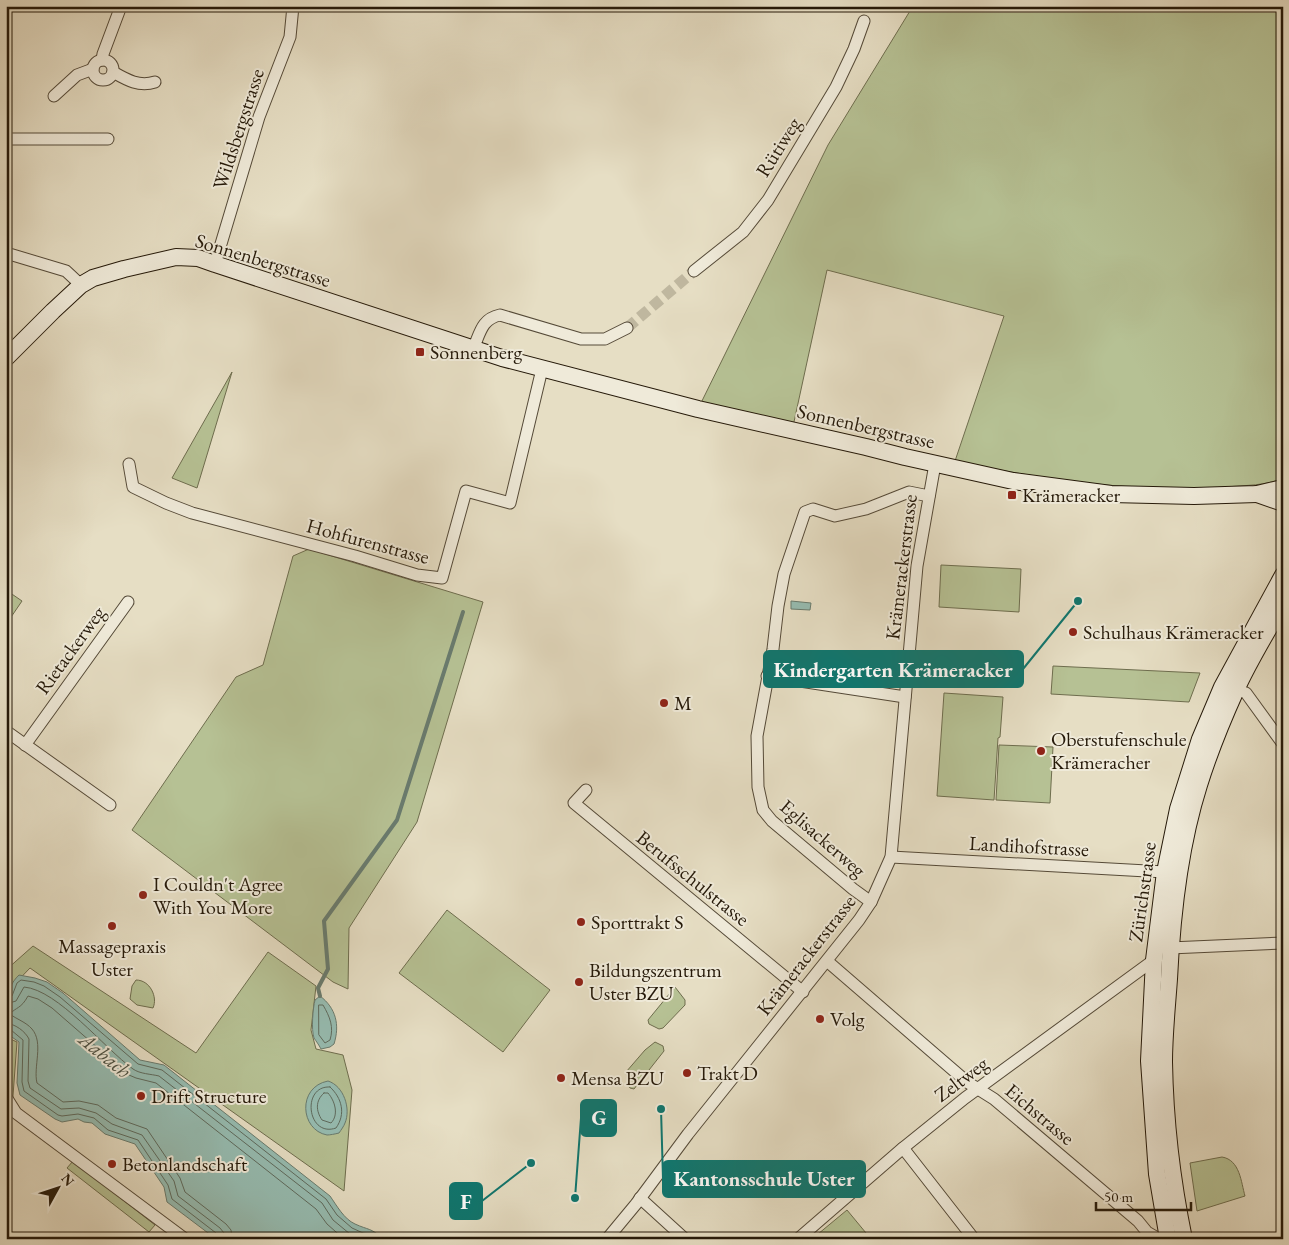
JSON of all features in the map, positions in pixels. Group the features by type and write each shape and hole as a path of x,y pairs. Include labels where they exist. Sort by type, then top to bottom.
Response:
{"street":[{"path":"102,60 102,54 121,6"},
{"name":"Wildsbergstrasse","path":"215,264 259,117 290,37 293,6"},
{"name":"Rütiweg","path":"694,271 743,232 768,200 836,87 854,49 864,21"},
{"path":"54,96 78,75 93,69 96,63 102,60 112,65 113,72 108,78 102,79 96,76 93,69"},
{"path":"113,72 137,84 155,82"},
{"path":"6,139 108,138"},
{"path":"6,253 66,271 81,285"},
{"name":"Sonnenbergstrasse","path":"6,358 81,285 93,278 176,257 198,258 473,349 542,369 708,411 1013,481 1112,494 1194,496 1256,494 1283,488"},
{"path":"473,349 485,321 500,315 581,339 605,339 627,328"},
{"name":"Hohfurenstrasse","path":"129,464 133,487 166,504 192,513 355,556 417,575 442,578 466,490 510,503 542,369"},
{"name":"Krämerackerstrasse","path":"607,1239 692,1128 803,992 871,902 891,857 917,566 935,464"},
{"name":"Eglisackerweg","path":"871,902 772,821 763,810 758,787 757,736 784,574 806,512 813,509 835,516 866,509 910,492 929,496"},
{"name":"Sonnenbergstrasse","path":"1256,494 1283,503"},
{"name":"Zürichstrasse","path":"1154,1237 1157,1174 1149,1061 1154,960 1165,872 1178,808 1200,739 1222,687 1283,575"},
{"name":"Rietackerweg","path":"25,745 128,602"},
{"name":"Zürichstrasse","path":"1184,1239 1171,1157 1164,1062 1170,948 1177,881 1188,826 1199,785 1236,689 1283,604"},
{"path":"767,676 905,697"},
{"path":"1236,689 1246,694 1283,744"},
{"path":"6,731 110,805"},
{"name":"Berufsschulstrasse","path":"586,790 574,803 803,992"},
{"name":"Landihofstrasse","path":"891,857 1165,872"},
{"path":"1170,948 1283,943"},
{"name":"Zeltweg","path":"798,1239 903,1148 978,1089 1154,960"},
{"name":"Eichstrasse","path":"827,961 967,1082 994,1099 1138,1221 1154,1237"},
{"path":"6,1097 11,1113 185,1239"},
{"path":"903,1148 974,1239"},
{"path":"640,1198 685,1239"}],"green space":[{"path":"913,6 1283,6 1283,478 1263,484 1227,487 1158,488 1056,479 955,461 1004,316 827,270 792,431 698,409 828,145"},
{"path":"232,372 197,488 172,478"},
{"path":"309,549 483,602 417,822 349,928 348,989 333,982 132,830 236,677 263,665 293,556"},
{"path":"941,565 1021,569 1019,612 939,607"},
{"path":"6,590 22,601 7,623 6,623"},
{"path":"1053,666 1200,673 1189,702 1051,694"},
{"path":"944,693 1003,697 994,800 937,796"},
{"path":"999,745 1053,747 1050,803 996,800"},
{"path":"447,910 550,990 503,1052 399,973"},
{"path":"33,946 196,1053 268,952 316,986 311,1030 316,1049 343,1055 352,1090 344,1191 30,968 6,993 6,970"},
{"path":"136,980 145,983 152,990 154,994 153,1008 137,1005 130,999 132,986"},
{"path":"675,987 685,1000 685,1005 663,1028 659,1029 649,1024 648,1020"},
{"path":"6,1037 17,1042 12,1109 6,1117"},
{"path":"655,1042 663,1046 664,1051 634,1089 630,1088 626,1072 645,1050"},
{"path":"1222,1157 1233,1162 1239,1172 1245,1196 1197,1211 1190,1163"},
{"path":"73,1161 155,1225 149,1232 67,1168"},
{"path":"847,1210 871,1239 812,1239"}],"water":[{"path":"791,601 811,603 810,610 791,609"},
{"name":"Aabach","path":"19,975 47,982 63,993 140,1060 164,1065 330,1196 347,1219 373,1231 383,1239 216,1239 167,1202 164,1187 135,1144 105,1134 92,1123 78,1119 62,1122 20,1095 17,1083 19,1042 6,1033 6,1002 10,988"},
{"path":"320,996 333,1011 337,1030 334,1044 321,1049 314,1038 312,1024 315,1000"},
{"path":"328,1081 334,1084 342,1093 345,1099 347,1117 339,1133 327,1135 311,1125 307,1117 306,1108 307,1099 311,1091 318,1085"}],"waterway":[{"path":"320,996 318,988 328,969 324,921 397,820 463,612"}],"tunnel":[{"path":"627,328 694,271"}],"place":[{"name":"Sonnenberg","path":"420,352"},
{"name":"Krämeracker","path":"1012,495"},
{"name":"Kindergarten Krämeracker","path":"1078,601"},
{"name":"Schulhaus Krämeracker","path":"1073,632"},
{"name":"M","path":"664,703"},
{"name":"Oberstufenschule Krämeracher","path":"1041,751"},
{"name":"I Couldn't Agree With You More","path":"143,895"},
{"name":"Sporttrakt S","path":"581,922"},
{"name":"Massagepraxis Uster","path":"112,926"},
{"name":"Bildungszentrum Uster BZU","path":"579,982"},
{"name":"Volg","path":"820,1019"},
{"name":"Trakt D","path":"687,1073"},
{"name":"Mensa BZU","path":"561,1078"},
{"name":"Drift Structure","path":"141,1096"},
{"name":"Kantonsschule Uster","path":"661,1109"},
{"name":"F","path":"531,1163"},
{"name":"Betonlandschaft","path":"112,1164"},
{"name":"G","path":"575,1198"}]}
